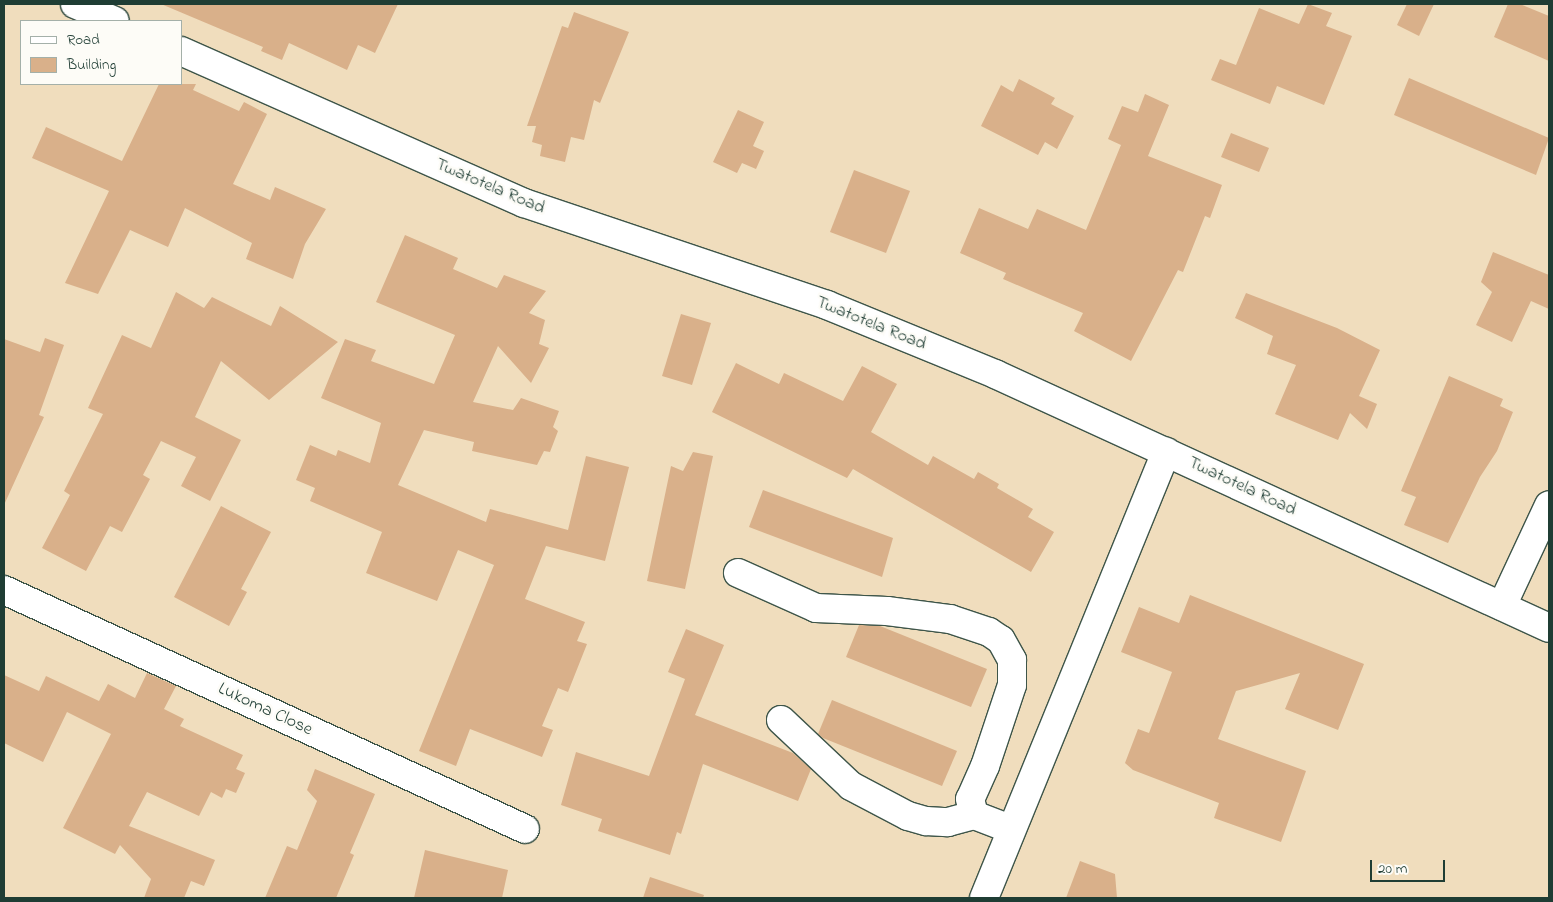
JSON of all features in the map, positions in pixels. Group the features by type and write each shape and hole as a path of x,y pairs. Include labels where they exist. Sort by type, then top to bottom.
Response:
{"street":[{"path":"75,4 112,20"},
{"name":"Twatotela Road","path":"182,51 524,203 827,305 995,374 1549,628"},
{"path":"984,898 1010,829 1166,452"},
{"path":"1502,606 1549,505"},
{"path":"738,573 816,608 887,610 950,619 989,632 1001,640 1012,660 1012,686 985,766 970,799 974,816"},
{"name":"Lukoma Close","path":"4,590 525,829"},
{"path":"781,720 851,786 908,816 926,821 948,822 974,816 1010,829"}],"building":[{"path":"161,4 398,4 375,53 358,45 347,70 289,43 282,60 261,51 263,47"},
{"path":"1308,4 1332,13 1326,26 1352,36 1324,105 1277,86 1270,104 1211,80 1220,59 1236,65 1259,8 1299,24"},
{"path":"1407,4 1434,4 1419,36 1397,25"},
{"path":"1508,4 1520,4 1549,16 1549,61 1494,37"},
{"path":"574,12 629,32 600,103 594,100 584,140 571,137 565,162 540,156 542,145 532,142 536,126 527,126 562,26 568,28"},
{"path":"1409,78 1549,138 1536,175 1394,115"},
{"path":"1019,79 1055,98 1051,104 1074,116 1057,149 1045,142 1038,155 981,126 1001,85 1013,92"},
{"path":"196,84 193,90 239,111 244,102 267,114 233,184 270,200 275,187 326,209 305,244 293,279 246,259 252,243 185,208 168,247 130,230 98,294 65,283 109,191 32,158 46,127 122,161 159,85"},
{"path":"1145,94 1169,105 1148,156 1222,185 1210,218 1205,216 1183,272 1178,270 1131,361 1074,331 1083,313 1003,279 1006,273 960,253 979,208 1028,229 1037,209 1086,230 1121,145 1108,139 1122,106 1138,112"},
{"path":"738,110 764,122 753,146 764,151 756,169 742,163 737,173 713,162"},
{"path":"1231,133 1269,148 1259,172 1221,157"},
{"path":"854,170 910,191 886,253 830,232"},
{"path":"405,235 458,258 453,269 497,288 504,275 546,291 529,313 545,320 539,344 549,348 531,383 498,346 473,402 513,410 521,398 559,411 553,427 558,431 550,452 544,451 537,465 472,451 474,442 424,430 398,485 486,522 490,509 568,530 586,456 629,467 605,561 546,546 525,599 585,622 577,641 587,644 568,692 558,688 542,726 553,730 542,757 470,729 456,766 419,751 494,565 458,550 437,601 366,573 382,532 310,501 315,488 296,480 310,445 336,456 338,450 370,463 381,423 321,398 345,339 376,350 371,361 434,384 455,335 376,302"},
{"path":"1493,252 1549,275 1549,309 1531,301 1512,342 1476,325 1492,292 1481,282"},
{"path":"176,292 204,308 212,297 271,326 280,306 338,342 269,400 221,361 195,417 241,440 210,501 181,486 196,457 161,441 143,475 150,479 122,532 110,526 86,571 42,548 70,495 64,491 103,414 88,408 122,335 151,348"},
{"path":"1246,293 1337,328 1380,350 1359,396 1377,404 1367,429 1350,413 1338,440 1275,414 1296,365 1267,354 1273,336 1235,318"},
{"path":"681,314 711,323 692,385 662,376"},
{"path":"45,338 64,345 39,415 44,417 4,505 4,339 40,352"},
{"path":"736,363 779,384 784,373 843,401 862,366 897,384 871,432 928,465 933,456 974,479 978,472 999,484 997,488 1033,509 1028,517 1054,532 1031,572 853,469 847,478 712,412"},
{"path":"1449,376 1503,399 1500,406 1513,412 1497,451 1480,477 1448,543 1404,525 1416,497 1401,491"},
{"path":"693,452 713,456 685,589 647,581 671,466 683,471"},
{"path":"763,490 893,538 882,577 749,527"},
{"path":"221,506 271,532 241,589 247,592 229,626 174,597"},
{"path":"1190,595 1364,664 1338,730 1285,709 1300,673 1236,691 1218,739 1306,771 1281,842 1214,818 1219,803 1133,770 1125,763 1138,729 1149,733 1172,672 1121,652 1139,607 1179,623"},
{"path":"859,625 880,626 987,669 971,707 846,657"},
{"path":"686,629 724,645 695,715 793,753 811,769 798,801 703,764 681,834 677,832 670,855 598,831 602,819 561,805 576,752 649,776 685,679 668,672"},
{"path":"147,673 176,686 164,709 184,719 180,726 243,755 236,769 245,773 236,793 226,789 222,798 211,792 199,816 147,792 129,826 215,860 204,886 191,881 184,898 144,898 151,879 120,845 115,854 63,828 111,734 67,712 43,762 4,743 4,675 39,691 46,676 99,701 108,684 135,698"},
{"path":"832,700 957,751 942,786 823,738 818,734"},
{"path":"315,769 375,794 350,853 354,855 336,898 265,898 287,846 297,850 317,801 307,790"},
{"path":"425,850 508,870 502,898 414,898"},
{"path":"1080,861 1115,874 1117,898 1066,898"},
{"path":"650,877 704,895 703,898 643,898"}]}
